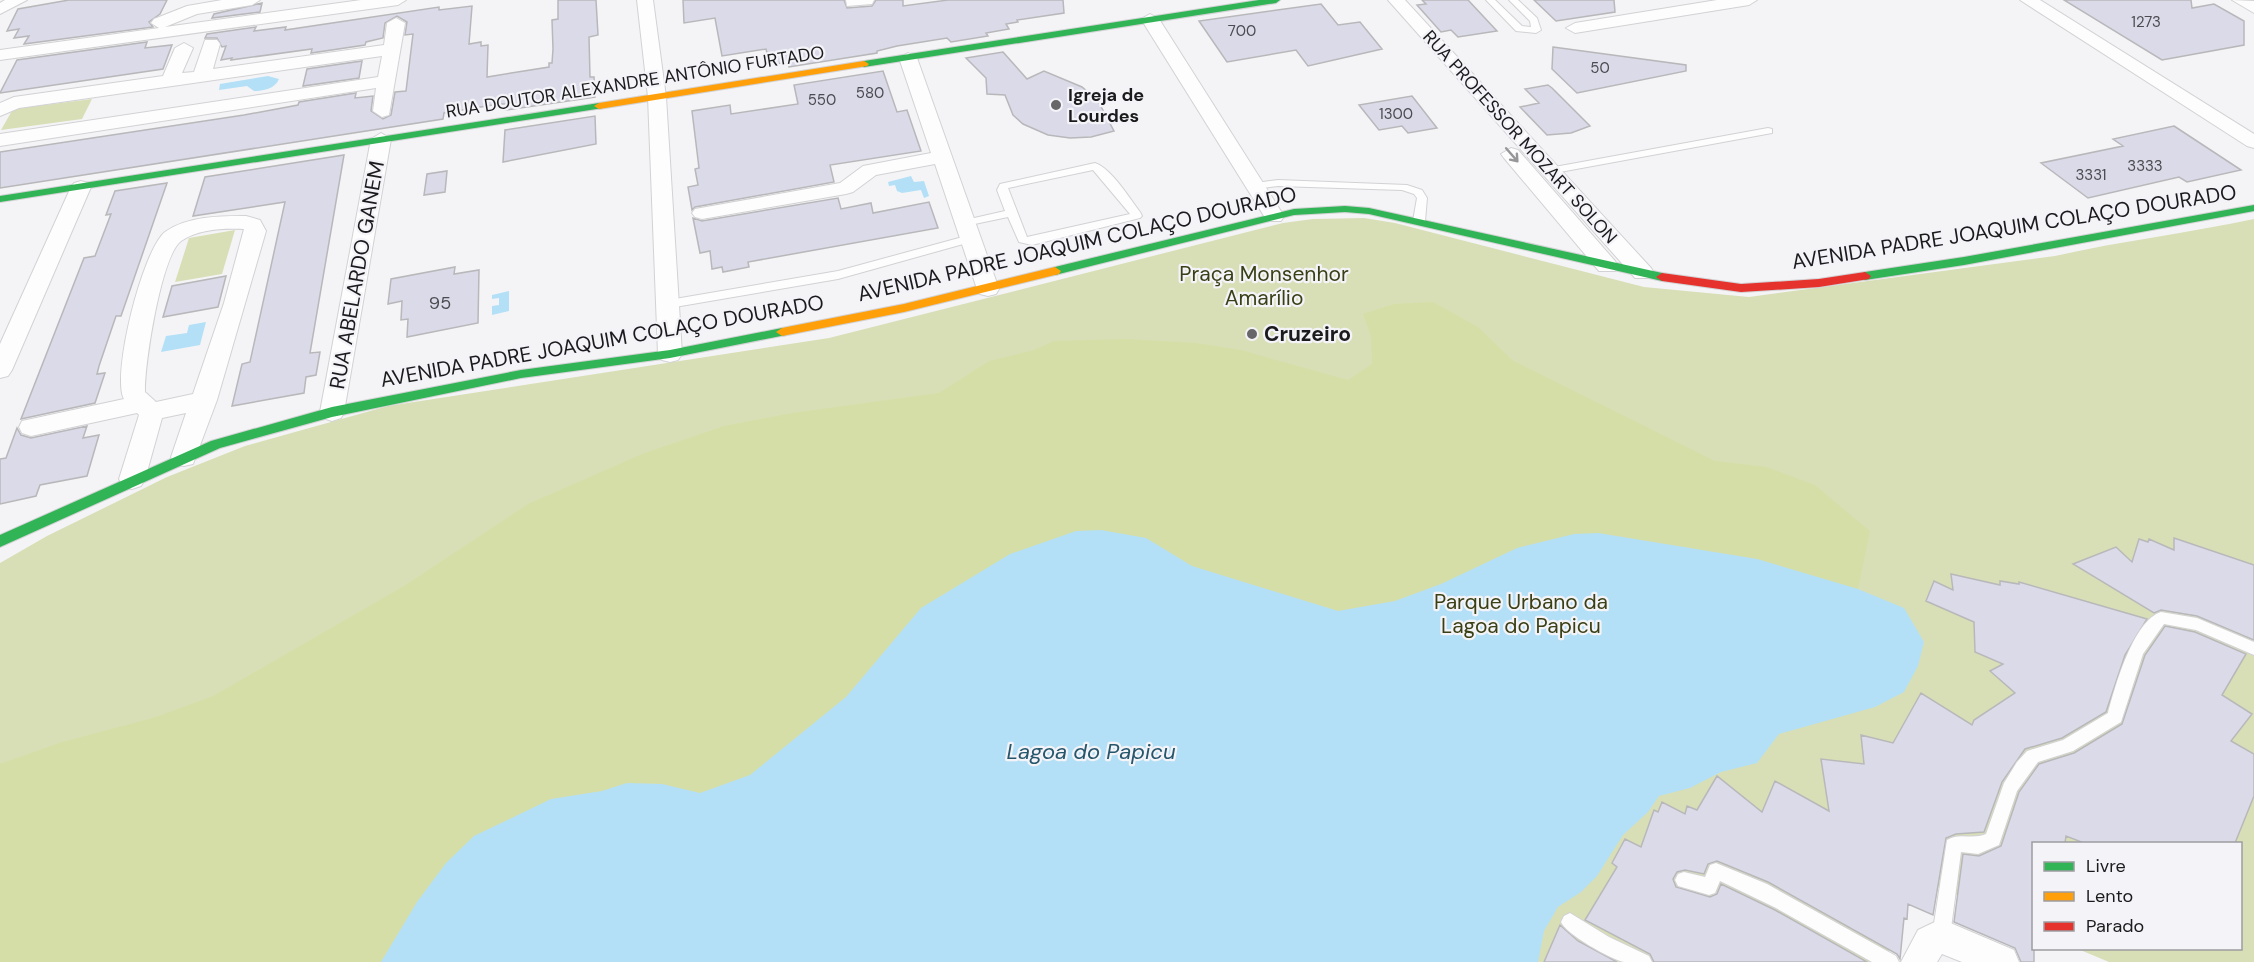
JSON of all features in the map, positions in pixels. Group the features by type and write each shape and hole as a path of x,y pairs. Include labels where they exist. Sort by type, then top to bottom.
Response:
{"street":[{"path":"0,9 19,0"},
{"path":"0,44 160,23 193,10 252,0"},
{"path":"303,0 319,0"},
{"path":"0,55 187,40 398,0"},
{"path":"645,0 657,96 670,354"},
{"name":"RUA DOUTOR ALEXANDRE ANTÔNIO FURTADO","path":"0,200 1276,0"},
{"name":"RUA PROFESSOR MOZART SOLON","path":"1377,0 1607,266"},
{"name":"RUA PROFESSOR MOZART SOLON","path":"1396,0 1643,273"},
{"path":"1575,28 1749,0"},
{"path":"2028,0 2254,142"},
{"path":"2240,0 2254,8"},
{"path":"202,75 217,33 234,3"},
{"path":"1150,19 1274,216"},
{"path":"382,111 396,23"},
{"path":"171,80 187,40"},
{"path":"0,110 14,103 391,49"},
{"path":"908,58 988,289"},
{"path":"0,140 386,81"},
{"name":"RUA ABELARDO GANEM","path":"332,412 381,139"},
{"path":"702,213 846,188 870,170 943,157"},
{"path":"0,370 81,187"},
{"name":"AVENIDA PADRE JOAQUIM COLAÇO DOURADO","path":"0,541 132,479 216,444 332,412 522,374 670,354 904,308 988,289 1274,216 1345,209 1369,211 1607,266 1730,288 1793,286 1964,261 2254,208"},
{"path":"146,408 133,394 133,373 152,280 168,241 188,230 246,222 254,225 255,231 205,400 184,457"},
{"path":"31,427 205,400"},
{"path":"132,479 146,408"},
{"path":"1930,947 2002,962"}],"lane":[{"path":"1490,0 1520,29 1536,30 1534,20 1513,0"},
{"path":"1549,171 1768,131"},
{"path":"1095,166 1101,168 1114,189 1136,213 1132,219 1026,241 1021,237 1011,213 1002,190 1004,186 1095,166"},
{"path":"1255,186 1278,183 1403,187 1418,192 1422,198 1419,221"},
{"path":"669,304 838,275 968,231 1011,213"},
{"path":"1930,947 1953,846 1987,844 1993,839 2010,788 2033,756 2067,746 2115,717 2128,667 2138,647 2160,618 2176,618 2206,626 2254,649"},
{"path":"1684,880 1709,887 1716,871 1745,882 1849,942 1890,962"},
{"path":"1570,922 1603,943 1643,962"}],"green space":[{"path":"92,99 82,119 1,130 13,109"},
{"name":"Parque Urbano da Lagoa do Papicu","path":"1364,218 1395,223 1644,287 1749,297 2055,256 2254,219 2254,962 2109,962 2080,950 2242,950 2242,842 2032,842 2032,929 1940,888 1896,886 1888,962 0,962 0,563 47,536 167,477 245,446 388,406 829,338 1283,223 1313,219"},
{"path":"235,230 222,274 175,282 189,238"},
{"path":"1433,302 1478,327 1512,360 1715,461 1767,467 1815,485 1870,531 1858,589 1757,559 1598,533 1395,601 1338,611 1192,566 1146,538 921,608 846,697 750,775 700,793 662,784 627,783 602,791 551,799 417,902 381,962 0,962 0,764 59,743 156,717 213,696 404,586 528,504 642,454 724,426 792,413 939,393 989,361 1034,350 1054,341 1125,339 1196,343 1241,350 1348,380 1372,364 1371,336 1363,314 1394,304"}],"water":[{"path":"268,76 279,79 275,85 265,90 254,91 247,86 219,90 220,84"},
{"path":"911,176 914,182 924,181 929,196 924,198 921,190 902,193 897,191 895,185 889,186 888,182"},
{"path":"509,291 509,311 492,315 492,306 499,305 499,298 492,299 492,295"},
{"path":"206,322 200,345 161,352 166,336 187,333 189,325"},
{"name":"Lagoa do Papicu","path":"1101,530 1146,538 1192,566 1338,611 1395,601 1441,584 1517,548 1574,534 1598,533 1757,559 1858,589 1904,608 1924,642 1918,666 1904,692 1875,707 1779,734 1757,763 1721,772 1690,788 1659,796 1648,812 1623,835 1597,876 1581,892 1558,907 1544,931 1538,962 381,962 417,902 446,863 474,836 551,799 602,791 627,783 662,784 700,793 750,775 846,697 921,608 1010,554 1076,531"}],"building":[{"path":"69,0 167,0 160,14 149,22 153,27 24,44 29,36 14,38 19,29 7,31 18,9"},
{"path":"558,0 596,0 598,35 589,37 590,77 594,77 595,97 506,110 506,104 499,104 444,113 443,119 0,188 0,152 244,115 298,105 299,102 356,93 355,98 373,96 371,111 383,119 391,115 395,92 406,91 413,34 405,35 407,22 397,16 385,23 383,38 366,42 365,45 311,53 312,49 221,60 226,46 222,47 217,38 205,38 207,34 256,27 254,31 286,27 285,30 439,7 439,10 472,6 469,44 481,42 481,46 488,45 487,77 549,67 549,63 552,63 553,49 552,20 558,19"},
{"path":"683,0 844,0 847,8 872,6 876,0 903,0 903,6 948,0 1063,0 1064,13 1017,20 1018,22 1006,24 1009,29 986,33 988,36 951,42 947,38 897,46 877,51 877,53 789,67 788,62 770,65 766,49 722,56 715,18 684,23"},
{"path":"1422,0 1468,0 1497,31 1458,37 1451,30 1441,32 1417,5 1426,4"},
{"path":"1534,0 1614,0 1615,12 1556,21"},
{"path":"2064,0 2191,0 2192,8 2214,4 2244,21 2244,45 2162,60"},
{"path":"262,3 260,12 212,18 214,14"},
{"path":"1321,4 1338,25 1360,22 1382,49 1308,66 1296,50 1227,62 1199,21"},
{"path":"147,42 145,48 172,45 163,69 0,93 17,60"},
{"path":"1553,47 1686,65 1686,71 1577,93 1552,69"},
{"name":"Igreja de Lourdes","path":"1003,52 1027,79 1044,71 1082,87 1098,101 1114,131 1091,137 1070,138 1048,135 1023,124 1013,115 1005,95 987,94 986,78 966,58"},
{"path":"362,61 359,78 303,86 307,69"},
{"path":"883,71 897,112 907,110 921,151 830,165 834,182 695,207 692,210 688,187 698,185 695,169 699,168 692,111 730,105 731,114 798,104 794,85"},
{"path":"1548,85 1590,126 1571,133 1547,135 1520,107 1539,103 1525,89"},
{"path":"1412,96 1437,128 1408,133 1402,126 1379,130 1359,105"},
{"path":"595,116 596,144 503,162 505,130"},
{"path":"2174,126 2241,170 2187,182 2179,177 2088,198 2041,163 2123,146 2113,139"},
{"path":"344,155 310,353 320,352 316,375 306,377 304,393 232,406 242,364 250,362 285,202 193,216 205,177"},
{"path":"447,171 445,192 424,195 427,174"},
{"path":"167,183 121,316 116,316 99,366 97,374 105,373 95,403 21,419 84,258 95,256 111,214 106,215 115,191"},
{"path":"838,198 841,209 871,203 873,213 929,202 938,228 748,262 749,267 723,272 722,267 712,269 710,251 700,253 693,218 702,221"},
{"path":"455,267 454,274 479,270 478,323 407,337 408,319 401,320 402,301 388,304 391,279"},
{"path":"226,276 218,307 163,317 172,286"},
{"path":"87,426 83,438 99,435 87,476 40,485 36,496 0,504 0,459 6,458 17,428 21,435 31,438"},
{"path":"2174,538 2254,565 2254,640 2197,616 2161,610 2154,613 2073,564 2116,547 2132,562 2139,539 2148,542 2149,539 2174,550"},
{"path":"1951,574 2000,585 2000,581 2019,584 2019,582 2147,619 2125,655 2106,712 2062,738 2025,749 2002,782 1984,832 1956,834 1946,838 1933,915 1908,904 1907,919 1904,918 1900,959 1897,954 1768,882 1717,861 1708,864 1704,874 1685,870 1677,872 1673,879 1676,887 1710,897 1717,894 1721,884 1775,910 1867,962 1654,962 1650,954 1585,920 1617,867 1612,863 1625,839 1641,847 1654,810 1658,812 1662,802 1685,814 1687,806 1697,810 1717,776 1762,812 1775,781 1829,811 1821,759 1864,764 1861,735 1893,743 1921,693 1972,725 1974,720 2015,693 1990,671 2003,664 1975,652 1974,622 1926,601 1934,581 1953,590"},
{"path":"2165,626 2195,632 2246,654 2222,695 2252,714 2231,741 2254,754 2254,796 2235,842 2081,842 2066,836 2065,842 2032,842 2034,962 2021,962 2015,948 1954,922 1963,854 1979,856 2001,846 2019,792 2039,764 2074,753 2122,724 2145,655"},
{"path":"1560,925 1578,941 1617,962 1544,962"}],"traffic: fast":[{"path":"864,64 1276,0"},
{"path":"0,199 599,106"},
{"path":"1865,276 1964,261 2254,208"},
{"path":"1055,271 1294,212 1345,209 1369,211 1662,277"},
{"path":"0,541 216,444 332,412 521,374 670,354 782,332"}],"traffic: slow":[{"path":"599,106 864,64"},
{"path":"782,332 904,308 1055,271"}],"traffic: jam":[{"path":"1662,277 1741,288 1819,283 1865,276"}],"place":[{"name":"Igreja de Lourdes","path":"1056,105"},
{"name":"Cruzeiro","path":"1252,334"}],"park label":[{"name":"Praça Monsenhor Amarílio","path":"1264,286"}]}
